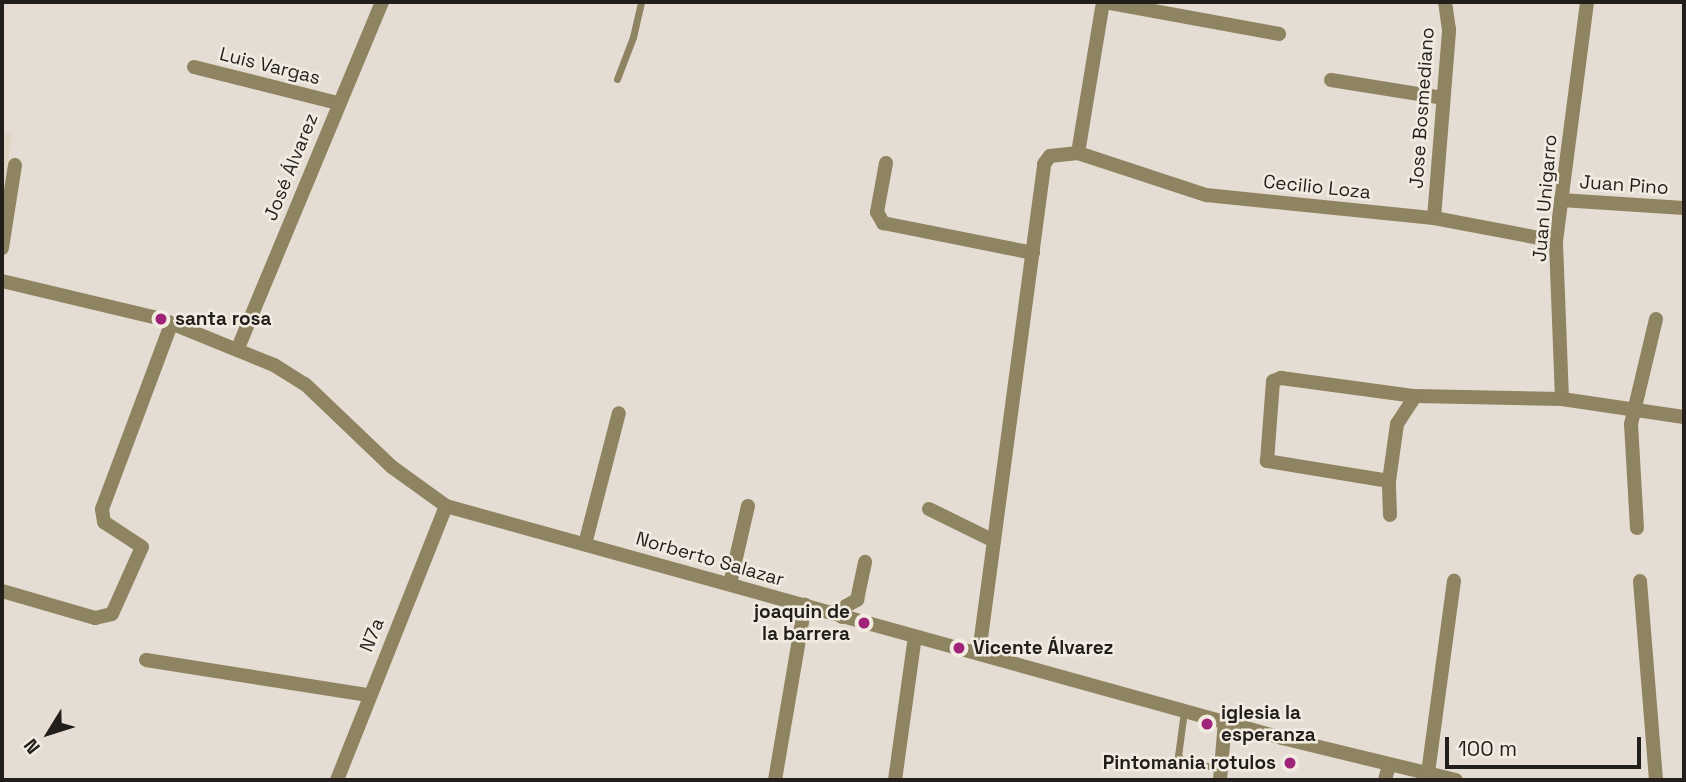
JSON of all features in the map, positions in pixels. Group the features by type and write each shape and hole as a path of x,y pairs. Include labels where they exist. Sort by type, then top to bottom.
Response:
{"street":[{"name":"José Álvarez","path":"238,348 337,103 382,2"},
{"path":"979,653 1044,164 1056,152 1077,153 1104,2 1279,34"},
{"name":"Jose Bosmediano","path":"1434,218 1449,30 1444,2"},
{"name":"Juan Unigarro","path":"1562,399 1556,242 1587,2"},
{"name":"Luis Vargas","path":"194,67 337,103"},
{"path":"1331,80 1443,98"},
{"name":"Cecilio Loza","path":"1077,153 1206,195 1434,218 1556,242"},
{"path":"886,163 877,212 883,223 1033,253"},
{"path":"2,248 15,165"},
{"name":"Juan Pino","path":"1560,200 1684,208"},
{"name":"Norberto Salazar","path":"2,281 171,324 238,348 305,384 392,467 446,506 1184,711 1389,765 1457,780"},
{"path":"1637,528 1633,412 1656,319"},
{"path":"2,591 95,618 112,614 142,547 104,522 102,509 171,324"},
{"path":"1389,481 1267,461 1269,388 1281,378 1415,396 1562,399 1633,412 1684,417"},
{"path":"1390,515 1389,481 1397,424 1415,396"},
{"path":"584,544 619,413"},
{"name":"N7a","path":"337,780 368,695 446,506"},
{"path":"730,584 748,506"},
{"path":"929,509 994,541"},
{"path":"842,617 846,606 857,600 865,562"},
{"path":"1428,773 1454,581"},
{"path":"1640,582 1656,780"},
{"path":"775,780 805,606"},
{"path":"895,780 915,636"},
{"path":"146,660 368,695"},
{"path":"1220,774 1225,722"},
{"path":"1385,780 1389,765"}],"lane":[{"path":"617,79 640,2"},
{"path":"1184,711 1178,755 1186,763 1220,774"}],"shaded area":[{"path":"2,132 12,133 2,211"}],"place":[{"name":"santa rosa","path":"161,319"},
{"name":"joaquin de la barrera","path":"864,623"},
{"name":"Vicente Álvarez","path":"959,648"},
{"name":"iglesia la esperanza","path":"1207,724"},
{"name":"Pintomania rotulos","path":"1290,763"}]}
